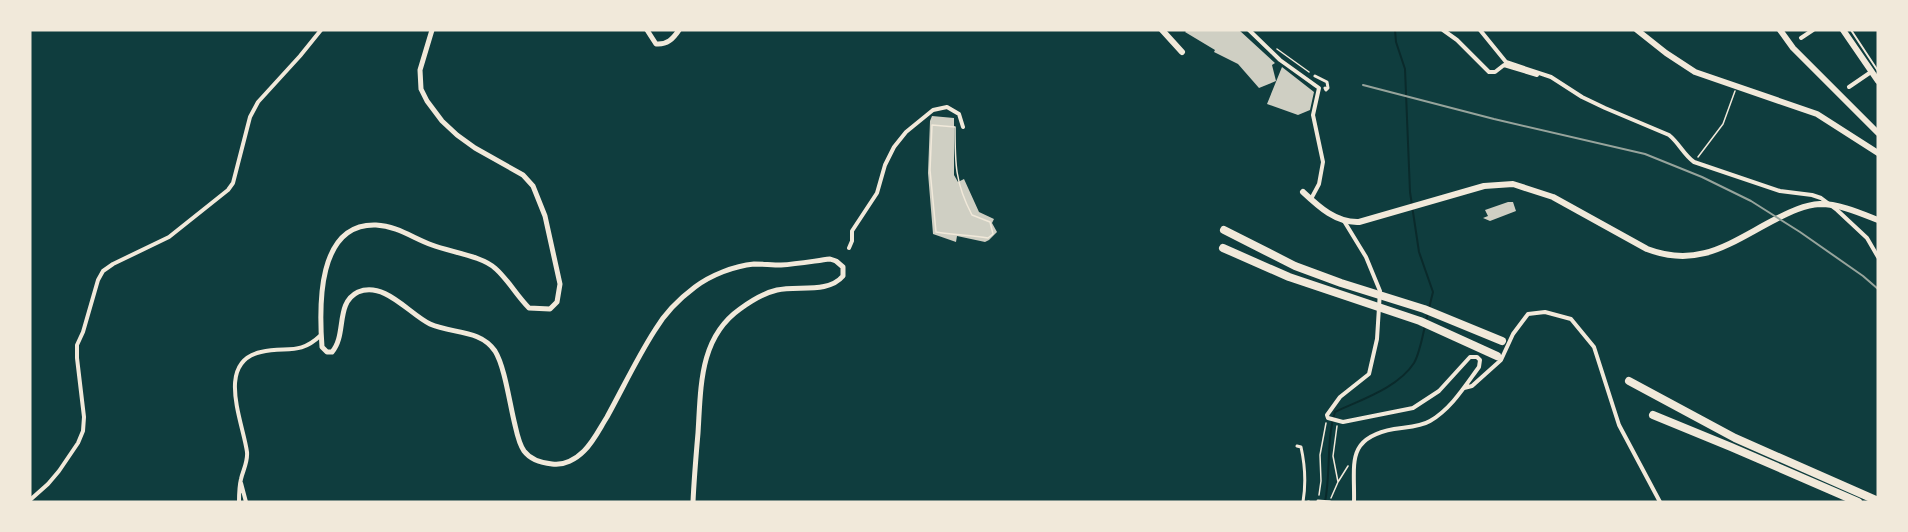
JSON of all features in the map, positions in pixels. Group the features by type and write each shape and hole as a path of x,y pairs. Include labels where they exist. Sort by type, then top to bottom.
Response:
{"highway":[{"path":"1224,230 1294,266 1424,309 1502,340"},
{"path":"1223,248 1289,277 1398,312 1497,356"},
{"path":"1629,381 1735,438 1876,500"},
{"path":"1653,415 1858,502"}],"main road":[{"path":"1162,30 1182,52"},
{"path":"1637,30 1695,72 1817,114 1878,153"},
{"path":"1780,30 1792,48 1878,133"},
{"path":"1843,30 1875,71 1878,81"},
{"path":"1303,192 1334,217 1344,221 1359,222 1467,190 1500,184 1527,187 1561,200 1647,249 1670,256 1697,256 1711,252 1787,213 1813,205 1837,206 1878,219"}],"street":[{"path":"30,500 59,471 78,443 83,431 84,417 76,358 77,345 98,279 113,264 169,237 228,190 233,183 250,117 258,102 321,30"},
{"path":"432,30 420,69 421,89 442,121 457,135 523,175 533,186 545,216 560,284 557,302 550,309 529,308 496,269 486,262 441,249 395,229 378,225 360,225 343,236 328,258 322,295 322,347 327,352 332,352 340,340 345,306 358,292 371,290 389,296 424,321 438,327 470,333 485,341 496,352 524,452 537,461 554,465 568,463 583,452 594,438 660,322 677,302 696,286 734,268 754,264 778,265 830,259 836,261 843,267 843,276 835,282 777,290 753,300 732,315 717,332 707,352 701,381 693,502"},
{"path":"647,30 656,44 662,44 675,37 680,30"},
{"path":"1249,30 1280,60 1319,88 1312,115 1323,162 1322,175 1311,200"},
{"path":"1443,30 1457,40 1489,72 1495,72 1504,65 1539,75 1543,74"},
{"path":"1480,30 1506,62 1551,77 1605,108 1669,135 1694,162 1780,191 1821,198 1867,238 1878,257"},
{"path":"1801,38 1813,30"},
{"path":"1850,87 1875,71"},
{"path":"1315,76 1325,80 1328,88 1327,90 1325,88"},
{"path":"849,248 852,231 873,200 888,158 906,132 933,110 946,106 959,114 963,127"},
{"path":"1344,221 1363,250 1380,291 1377,339 1369,374 1334,403 1328,411 1328,418 1336,422 1407,410 1419,405 1439,391 1467,359 1478,357 1480,360 1479,367 1464,388 1441,413 1427,423 1394,429 1376,435 1360,445 1354,457 1354,502"},
{"path":"1464,388 1472,386 1502,359 1513,334 1528,314 1545,312 1571,319 1596,350 1619,425 1660,502"},
{"path":"239,502 240,482 247,454 235,402 237,369 247,358 260,352 301,349 321,334"},
{"path":"1297,446 1301,447 1304,460 1303,502"},
{"path":"240,482 246,502"},
{"path":"1318,501 1330,502"}],"lane":[{"path":"1851,30 1875,71"}],"path":[{"path":"1274,46 1315,76"},
{"path":"1694,162 1723,124 1737,86"},
{"path":"932,125 955,127 957,176 963,197 972,215 990,222 993,234 988,238 959,234 954,236 936,232 930,170 932,125"},
{"path":"1318,501 1322,481 1320,455 1328,418"},
{"path":"1336,422 1333,456 1338,482"},
{"path":"1330,502 1349,463"}],"building":[{"path":"1187,30 1239,30 1275,63 1272,65 1276,81 1259,88 1238,64 1214,52 1215,50 1185,32"},
{"path":"1282,67 1314,92 1310,110 1298,115 1267,104"},
{"path":"932,116 954,118 954,175 958,182 964,179 979,212 994,219 992,223 997,232 985,242 957,236 956,242 933,234 928,173"},
{"path":"1513,202 1516,211 1490,221 1483,218 1488,216 1485,210"}],"waterway":[{"path":"1395,30 1396,42 1405,69 1410,192 1419,252 1433,292 1429,308"},
{"path":"1325,502 1330,434 1335,412 1389,386 1407,372 1419,352 1428,313"}],"railway":[{"path":"1363,85 1494,119 1645,154 1702,177 1751,201 1800,232 1878,289"}]}
